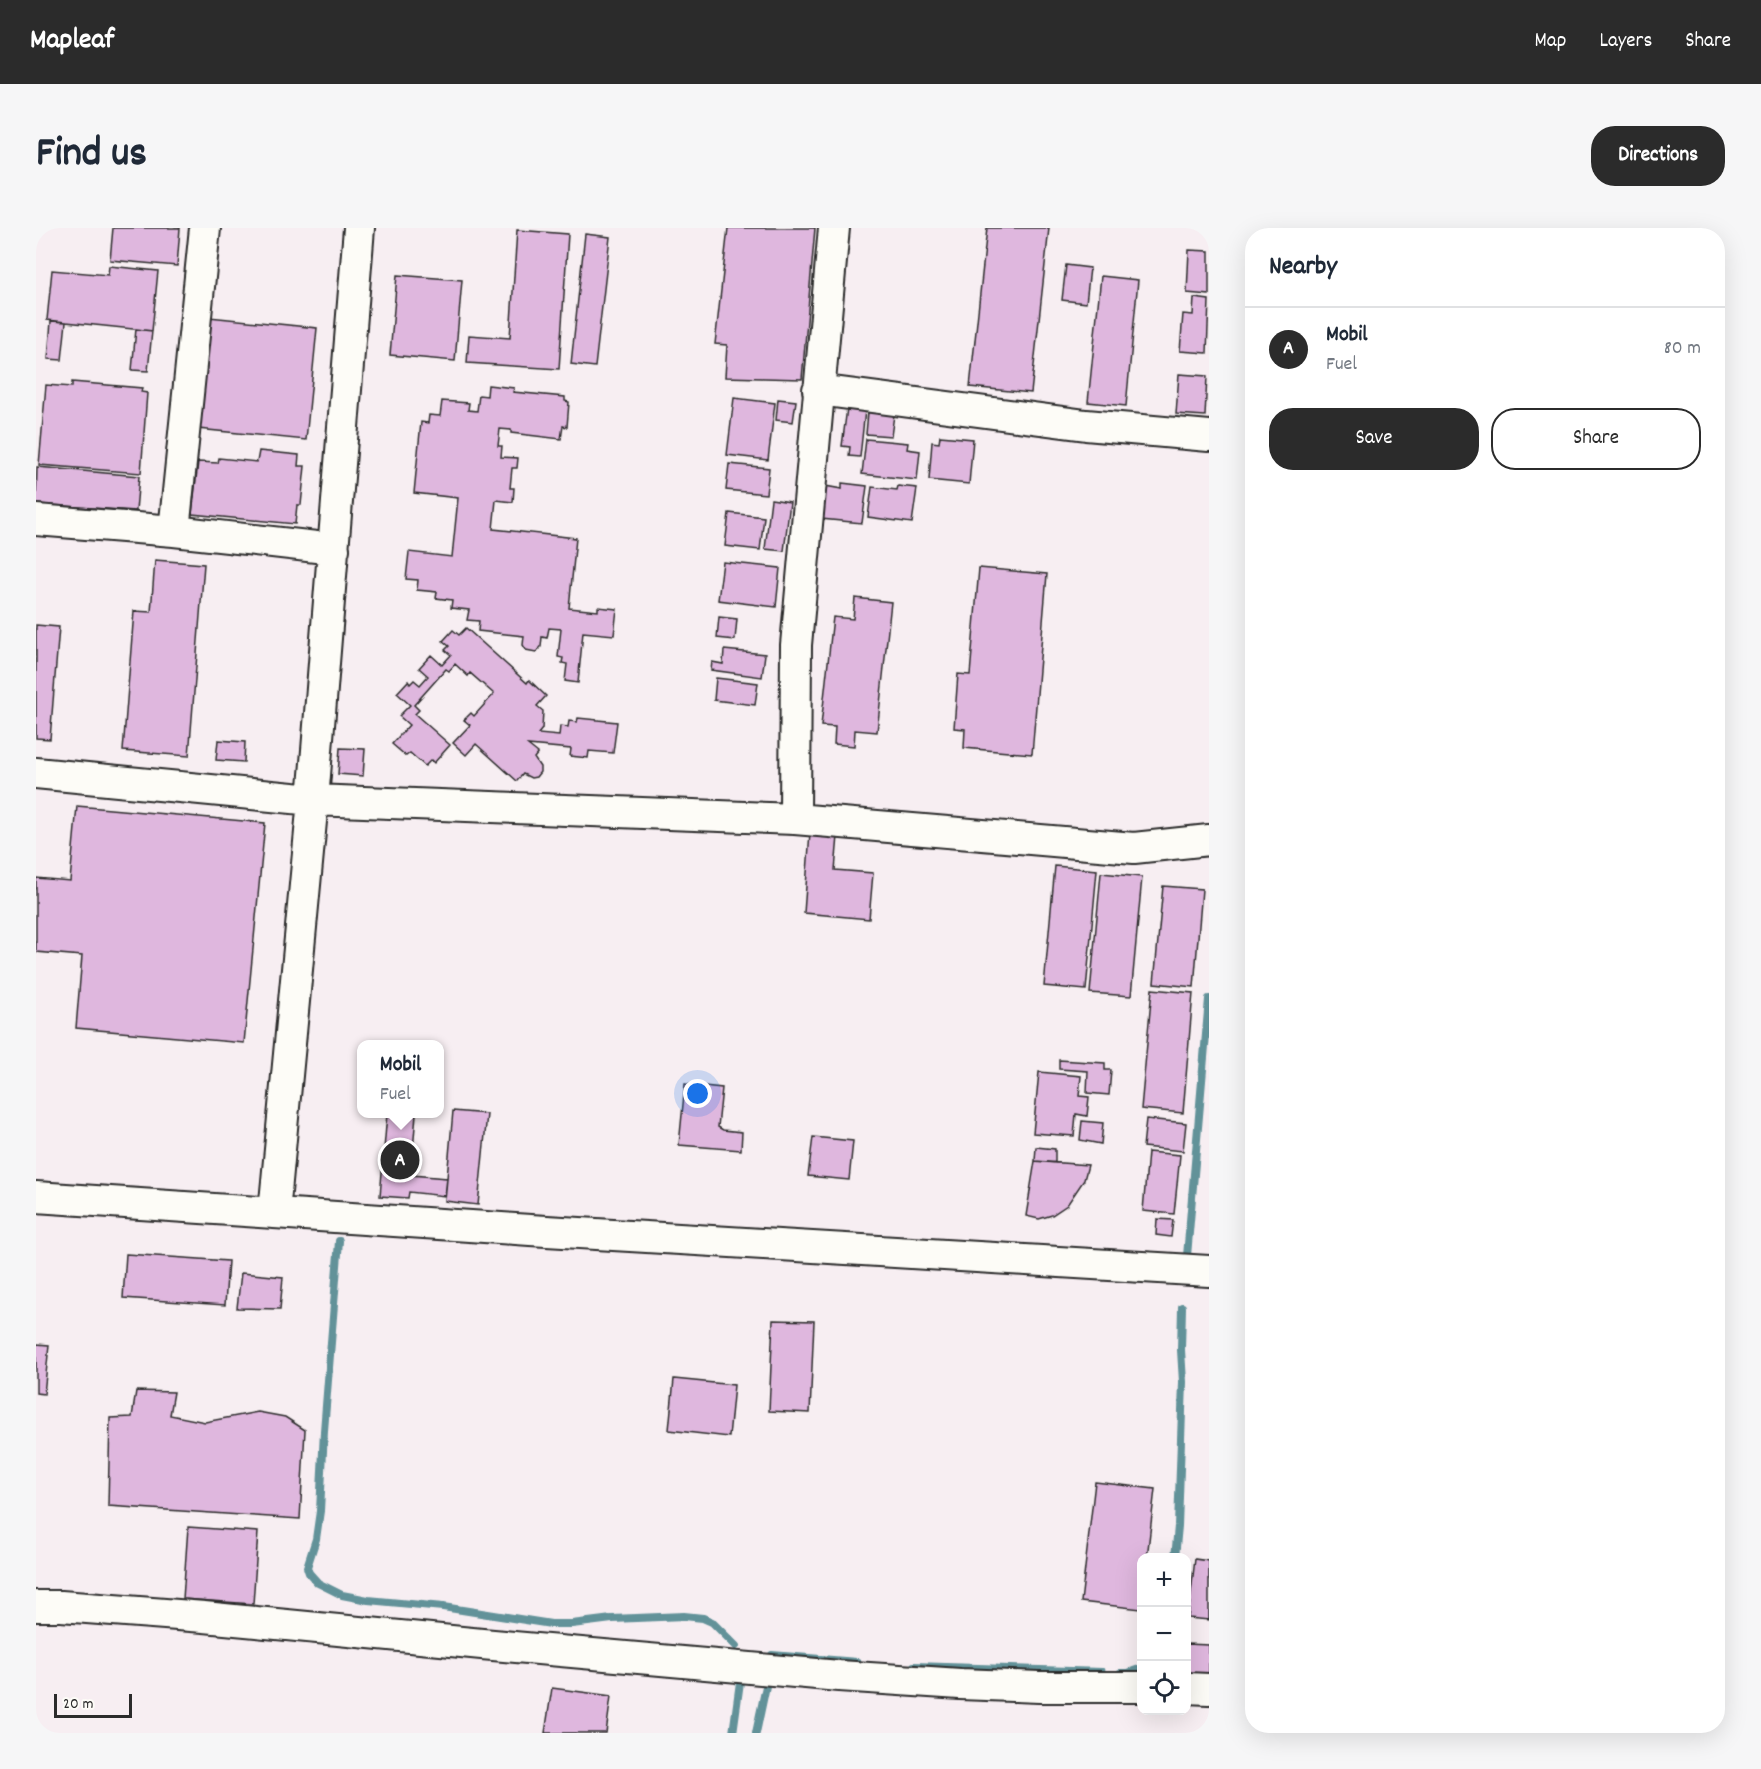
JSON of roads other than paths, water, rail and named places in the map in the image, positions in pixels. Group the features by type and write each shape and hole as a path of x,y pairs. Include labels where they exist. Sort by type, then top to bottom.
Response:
{"street":[{"path":"174,531 205,228"},
{"path":"274,1213 313,800 359,228"},
{"path":"795,819 796,645 834,228"},
{"path":"818,390 1086,425 1209,436"},
{"path":"36,520 174,531 334,549"},
{"path":"36,773 313,800 795,819 1134,848 1209,840"},
{"path":"36,1197 1209,1270"},
{"path":"36,1606 204,1617 839,1676 1027,1687 1137,1687"},
{"path":"1191,1688 1209,1689"}],"waterway":[{"path":"1187,1256 1209,999"},
{"path":"339,1241 320,1511 316,1539 307,1567 318,1583 342,1595 368,1600 443,1607 551,1624 684,1616 703,1618 712,1622 736,1646"},
{"path":"1175,1553 1183,1382 1182,1307"},
{"path":"772,1655 857,1662"},
{"path":"914,1666 1102,1672"},
{"path":"1120,1673 1137,1670"},
{"path":"733,1733 740,1682"},
{"path":"756,1733 766,1686"}],"place":[{"name":"Mobil","path":"400,1160"}]}
